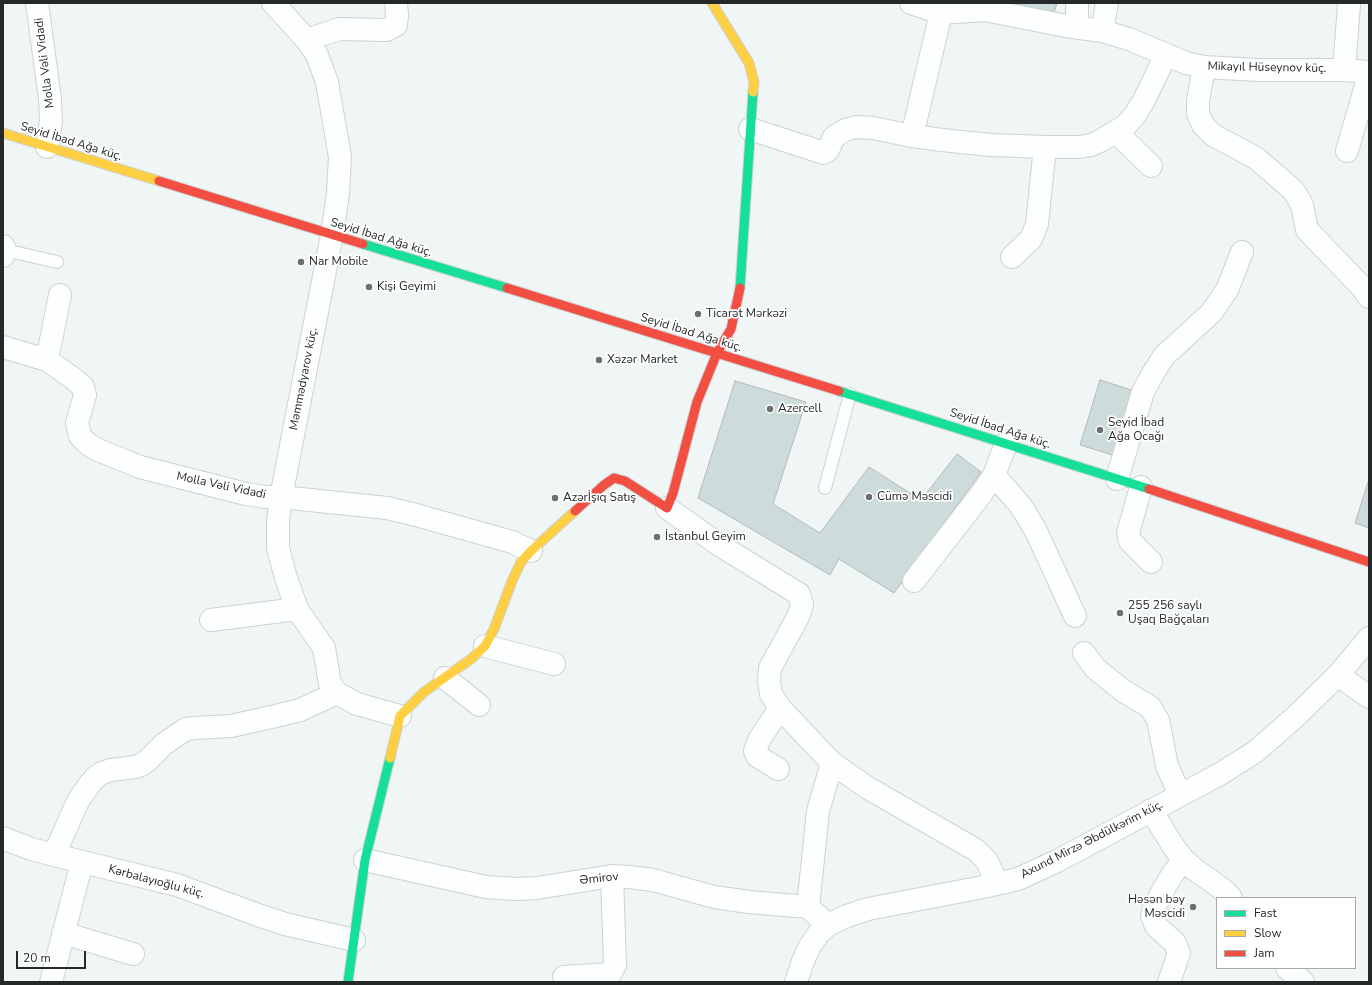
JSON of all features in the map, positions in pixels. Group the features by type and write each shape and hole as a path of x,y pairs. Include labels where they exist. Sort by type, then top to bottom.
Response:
{"street":[{"name":"Molla Vəli Vidadi","path":"38,3 52,121 47,147"},
{"name":"Məmmədyarov küç.","path":"273,3 307,40 316,55 327,82 340,158 338,193 332,235 281,497 278,521 278,548 286,578 297,609 324,648 330,684 337,693"},
{"path":"307,40 339,29 386,30 396,25 396,3"},
{"path":"667,508 675,486 697,402 717,353 731,328 741,282 754,82 749,63 712,3"},
{"name":"Mikayıl Hüseynov küç.","path":"911,3 941,13 985,10 1077,28 1102,31 1129,39 1186,63 1204,67 1259,70 1344,70 1369,74"},
{"path":"1077,3 1077,28"},
{"path":"1102,31 1108,3"},
{"path":"1344,70 1349,5"},
{"path":"912,136 941,13"},
{"path":"750,129 824,153 828,150 834,137 846,130 856,127 873,128 912,136 991,145 1045,148 1079,147 1091,145 1125,126 1135,115 1166,55"},
{"path":"1204,67 1198,101 1198,114 1203,125 1213,135 1256,158 1294,191 1302,205 1307,230 1361,286 1369,297"},
{"path":"1347,151 1369,74"},
{"path":"1116,132 1151,166"},
{"name":"Seyid İbad Ağa küç.","path":"3,133 850,394 1369,562"},
{"path":"1012,257 1031,239 1038,224 1045,148"},
{"path":"1116,479 1143,392 1152,375 1164,356 1211,313 1227,290 1242,252"},
{"path":"46,360 60,295"},
{"name":"Molla Vəli Vidadi","path":"3,347 46,360 74,379 83,388 85,395 78,422 80,436 88,444 98,450 140,467 252,495 387,508 512,542 530,551"},
{"path":"914,581 982,494 994,475 1006,444"},
{"path":"994,475 1020,506 1036,531 1075,616"},
{"path":"348,982 365,860 400,716 424,692 472,660 485,646 521,562 530,551 604,485 614,478 625,481 721,546 799,594 802,605 798,617 770,668 769,681 771,694 780,708 832,763 868,788 976,850 987,861 997,884"},
{"path":"1140,487 1128,533 1130,541 1151,562"},
{"path":"211,620 297,609"},
{"name":"Axund Mirzə Əbdülkərim küç.","path":"796,982 810,946 819,933 828,924 868,909 1018,879 1220,774 1255,752 1294,718 1338,675 1369,638"},
{"path":"485,646 554,664"},
{"path":"1084,653 1095,668 1106,677 1122,690 1150,707 1158,720 1167,766 1180,795"},
{"path":"1338,675 1369,697"},
{"path":"445,678 479,705"},
{"path":"54,855 78,801 96,777 111,770 141,765 164,744 186,729 231,726 276,716 300,710 337,693 357,704 400,716"},
{"path":"778,769 757,756 755,751 759,740 780,708"},
{"path":"828,924 808,907 818,811 832,763"},
{"path":"1151,810 1173,846 1184,860 1230,897"},
{"name":"Kərbalayıoğlu küç.","path":"3,838 31,849 177,885 285,924 354,940"},
{"name":"Əmirov","path":"365,860 486,887 516,889 537,888 612,876 629,877 653,880 714,898 808,907"},
{"path":"1169,982 1179,952 1175,943 1156,926 1152,916 1154,907 1166,885 1184,860"},
{"path":"50,982 82,862"},
{"path":"564,976 610,974 615,965 612,876"},
{"path":"63,933 133,954"},
{"path":"1288,969 1303,982"}],"lane":[{"path":"4,251 57,262"},
{"path":"825,488 850,394"}],"building":[{"path":"1012,3 1057,3 1054,13"},
{"path":"1100,380 1135,391 1116,456 1080,445"},
{"path":"735,381 806,402 773,504 820,533 869,467 921,500 957,454 981,472 894,593 839,559 830,575 698,498"},
{"path":"1369,479 1369,528 1355,523"}],"traffic: fast":[{"path":"740,288 753,92"},
{"path":"363,244 507,288"},
{"path":"839,391 1149,489"},
{"path":"348,982 365,860 390,758"}],"traffic: slow":[{"path":"712,3 749,63 754,82 753,92"},
{"path":"3,133 159,181"},
{"path":"390,758 400,716 424,692 471,659 485,646 494,629 512,581 521,562 575,511"}],"traffic: jam":[{"path":"159,181 363,244"},
{"path":"507,288 839,391"},
{"path":"575,511 614,478 625,481 667,508 673,493 697,402 717,353 731,329 740,288"},
{"path":"1149,489 1369,562"}],"place":[{"name":"Nar Mobile","path":"301,262"},
{"name":"Kişi Geyimi","path":"369,287"},
{"name":"Ticarət Mərkəzi","path":"698,314"},
{"name":"Xəzər Market","path":"599,360"},
{"name":"Azercell","path":"770,409"},
{"name":"Seyid İbad Ağa Ocağı","path":"1100,430"},
{"name":"Cümə Məscidi","path":"869,497"},
{"name":"Azərİşıq Satış","path":"555,498"},
{"name":"İstanbul Geyim","path":"657,537"},
{"name":"255 256 saylı Uşaq Bağçaları","path":"1120,613"},
{"name":"Həsən bəy Məscidi","path":"1193,907"}]}
